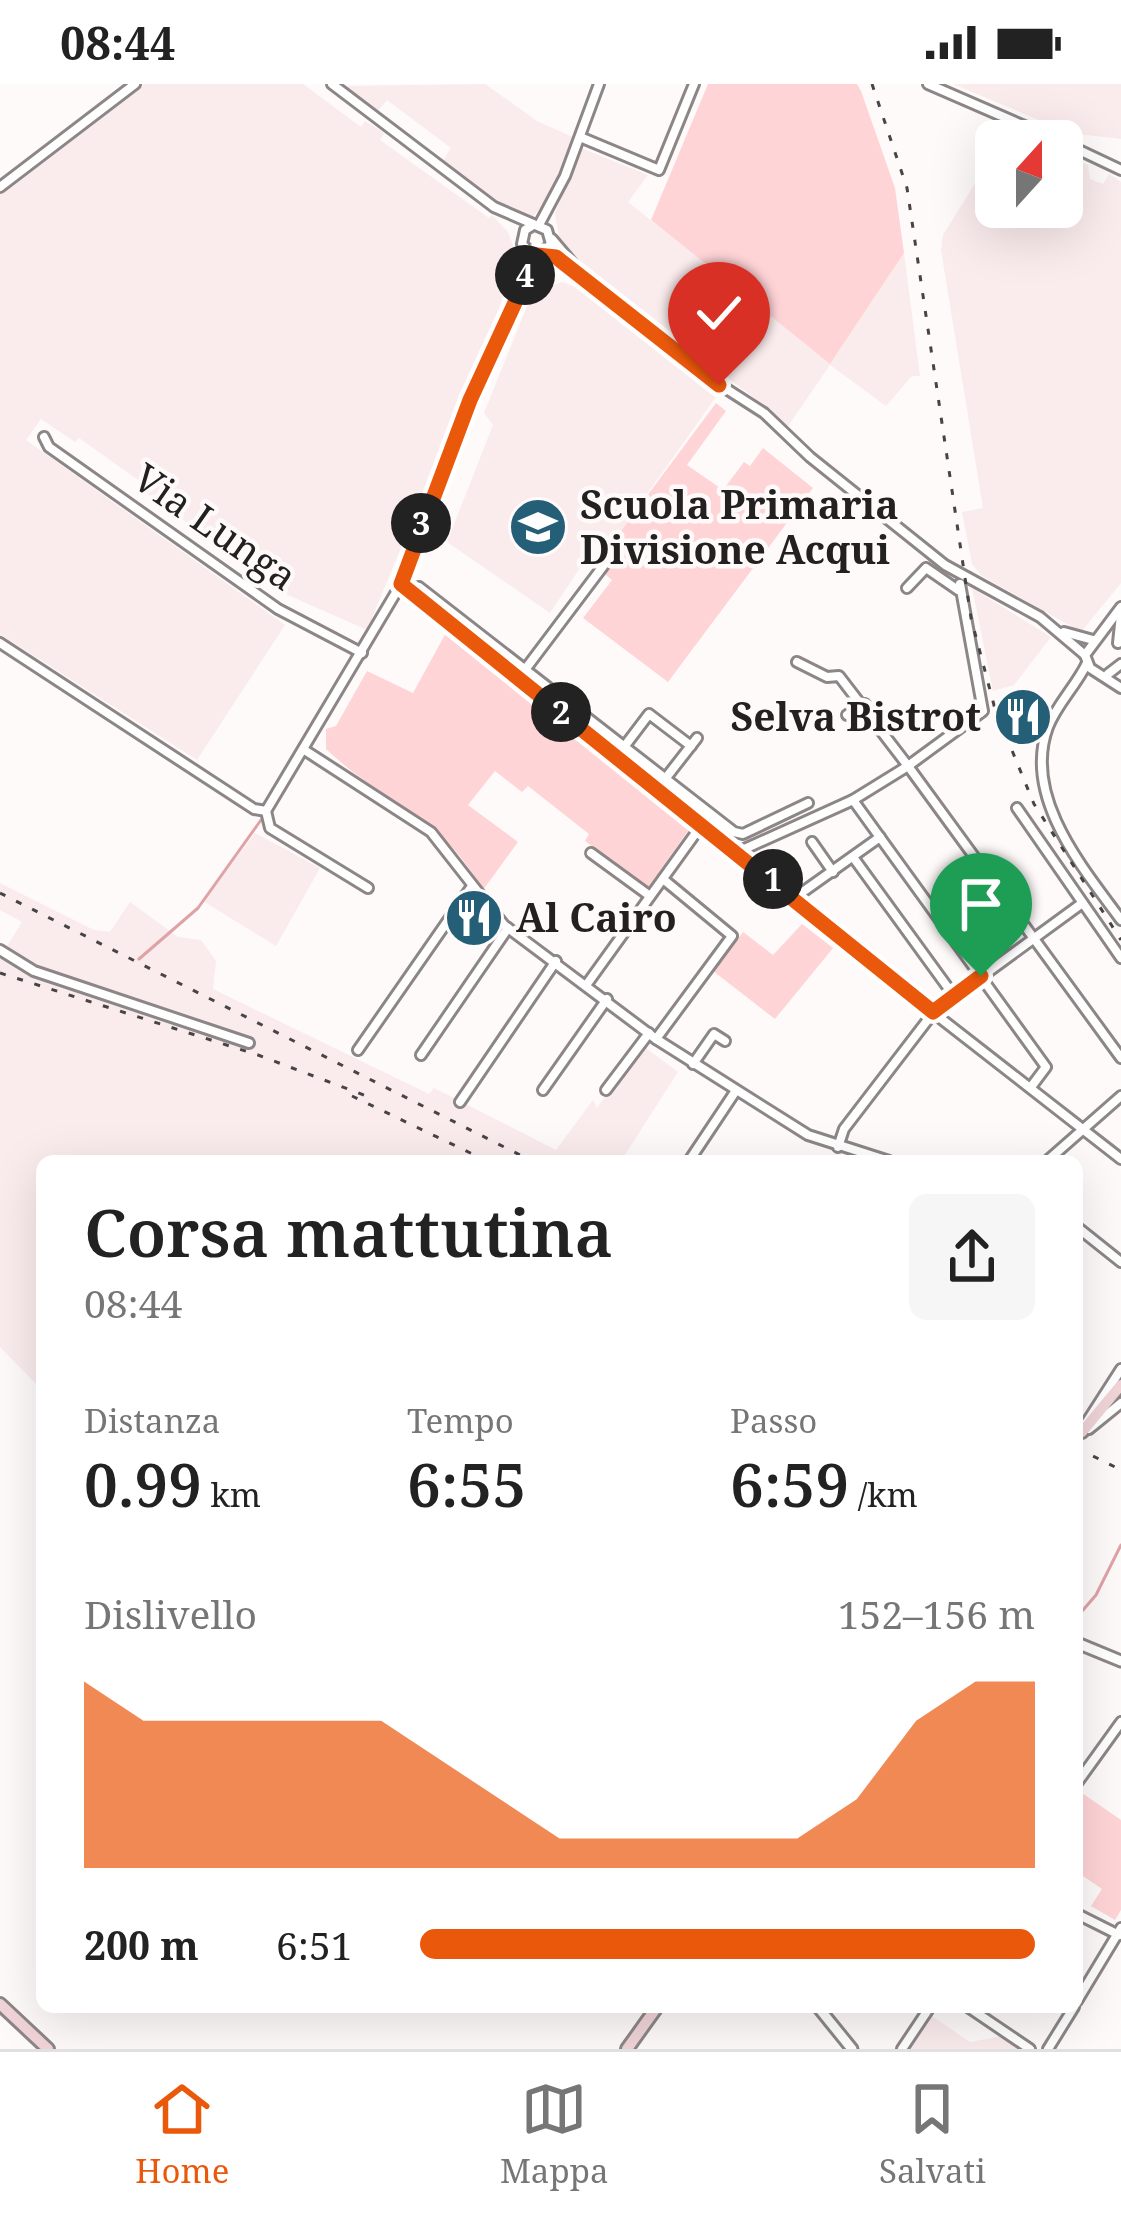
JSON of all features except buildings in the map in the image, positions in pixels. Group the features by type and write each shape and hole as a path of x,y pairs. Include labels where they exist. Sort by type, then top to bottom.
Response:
{"main road":[{"path":"1083,1431 1121,1384"},
{"path":"0,2004 48,2049"},
{"path":"627,2049 654,2013"}],"street":[{"path":"0,187 135,84"},
{"path":"332,84 494,207 551,236 592,286"},
{"path":"515,293 522,242 554,200 599,84"},
{"path":"580,137 659,170 694,84"},
{"path":"928,84 1010,120"},
{"path":"1083,153 1121,170"},
{"path":"368,889 270,829 266,811 306,751 401,584 515,293 551,236 554,200"},
{"path":"494,207 522,242 592,286 700,372 764,412 810,457 945,565 1063,632 1119,646 1121,611"},
{"name":"Via Lunga","path":"44,437 49,447 278,609 362,653"},
{"path":"518,680 616,549"},
{"path":"740,851 853,800 969,724 983,708 959,587 926,568 907,588"},
{"path":"401,584 740,851 779,883 790,902 1121,1159"},
{"path":"419,587 738,834 808,802"},
{"path":"1121,611 1097,639 1076,686 1046,733 1047,791 1065,837 1121,920"},
{"path":"1063,632 1121,688"},
{"path":"0,643 254,809 266,811"},
{"path":"797,662 827,677 839,676 865,704 1121,1058"},
{"path":"1076,686 1121,664"},
{"path":"847,715 865,704"},
{"path":"624,747 649,714 694,742 658,788"},
{"path":"306,751 431,832 508,928 653,1036 735,1092 838,1147 867,1155"},
{"path":"853,800 1046,1067 1030,1087"},
{"path":"1017,808 1121,958"},
{"path":"784,814 791,829"},
{"path":"587,984 713,816"},
{"path":"790,902 880,837"},
{"path":"812,842 832,872"},
{"path":"591,853 650,896"},
{"path":"853,857 954,997"},
{"path":"607,1090 732,936 663,879"},
{"path":"358,1050 472,886"},
{"path":"838,1147 844,1130 933,1012 1081,904"},
{"path":"421,1055 508,928"},
{"path":"0,950 34,971 249,1043"},
{"path":"460,1102 556,961"},
{"path":"543,1090 607,1000"},
{"path":"693,1064 714,1034 725,1041"},
{"path":"693,1155 735,1092"},
{"path":"1054,1155 1121,1096"},
{"path":"1083,1232 1121,1262"},
{"path":"1083,1429 1089,1412 1121,1369"},
{"path":"1083,1431 1121,1403"},
{"path":"1083,1644 1119,1656"},
{"path":"1083,1775 1121,1722"},
{"path":"1083,1917 1120,1932 1083,1991"},
{"path":"823,2013 852,2049"},
{"path":"902,2049 926,2013"},
{"path":"977,2013 1030,2049"},
{"path":"1048,2049 1070,2013"}],"shaded area":[{"path":"141,84 303,84 361,127 365,121 384,133 380,140 489,218 492,215 508,232 515,251 498,313 367,630 288,595 139,488 141,482 79,438 75,442 41,419 26,440 285,625 197,760 0,634 0,193"},
{"path":"485,84 537,121 575,138 552,194 531,219 517,217 442,162 451,148 387,100 378,111 345,86"},
{"path":"708,84 857,84 861,91 895,188 904,253 830,364 651,220"},
{"path":"953,84 1121,84 1121,139 1083,135 1083,120 1039,120"},
{"path":"581,148 648,175 628,202 830,364 904,253 920,376 912,376 886,406 830,365 786,429 753,397 583,271 561,246 555,214"},
{"path":"1083,163 1088,165 1090,179 1103,184 1109,174 1121,182 1121,583 1081,632 982,576 972,564 962,512 983,508 941,250 943,235 974,185 975,228 1083,228"},
{"path":"562,282 578,288 716,397 610,546 599,539 550,613 447,542 493,425 484,413 532,294"},
{"path":"716,403 726,411 687,465 723,490 744,462 750,466 763,448 813,488 668,682 583,618 612,580 605,574 621,551 612,543"},
{"path":"972,588 1051,637 1014,685 993,691"},
{"path":"447,631 690,828 648,888 585,841 589,834 528,786 522,792 495,771 468,805 518,842 483,890 447,842 326,749 326,729 336,726 367,671 413,693"},
{"path":"255,833 320,868 276,946 203,901"},
{"path":"0,883 94,930 110,932 130,902 178,937 201,940 216,961 213,989 429,1094 434,1088 556,1150 593,1100 597,1108 643,1046 678,1072 625,1155 36,1155 36,1384 0,1347 0,958 22,922 0,910"},
{"path":"802,924 833,948 775,1019 713,971 743,932 773,955"},
{"path":"1083,1794 1121,1820 1121,1910 1115,1920 1091,1906 1102,1889 1083,1876"},
{"path":"929,2014 970,2042 1002,2036 1021,2049 906,2049"}],"waterway":[{"path":"0,637 140,730"},
{"path":"139,959 198,908 261,820"},
{"path":"1083,1610 1096,1595 1121,1545"}],"railway":[{"path":"872,84 907,188 971,618 995,709 1034,804 1121,940"},
{"path":"0,893 520,1155"},
{"path":"0,973 258,1055 369,1097"},
{"path":"352,1096 475,1155"},
{"path":"1083,1451 1121,1470"}],"place":[{"name":"Scuola Primaria Divisione Acqui","path":"538,527"},
{"name":"Selva Bistrot","path":"1023,717"},
{"name":"Al Cairo","path":"474,918"}],"route":[{"path":"719,385 556,257 546,252 537,255 515,293 470,400 401,584 779,883 790,902 933,1012 981,976"}]}
